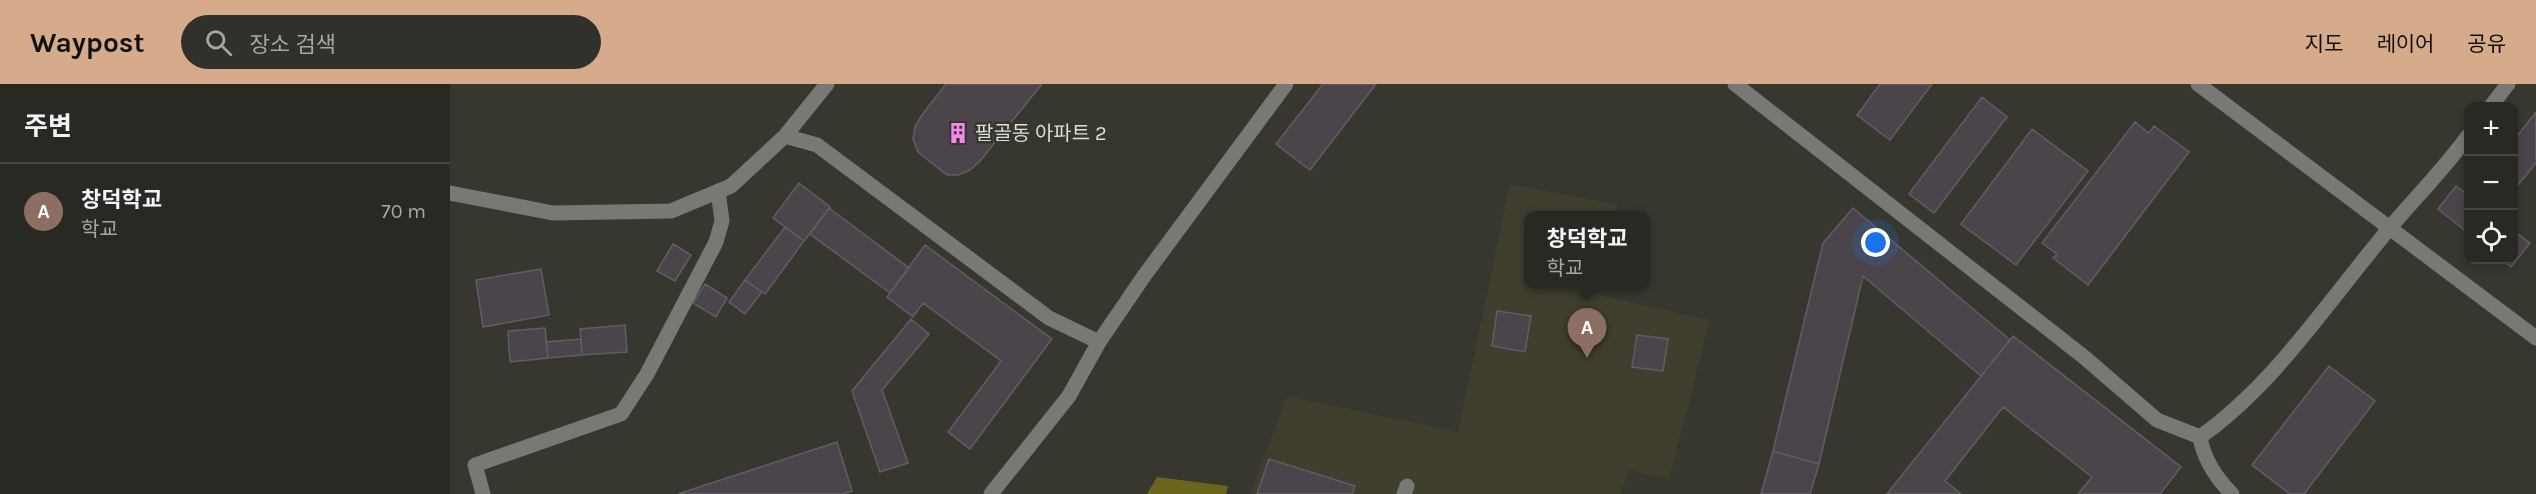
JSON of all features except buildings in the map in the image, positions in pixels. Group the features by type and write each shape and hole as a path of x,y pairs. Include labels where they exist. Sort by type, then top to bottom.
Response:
{"street":[{"path":"450,193 554,213 670,211 730,186 785,136 827,84"},
{"path":"991,494 1070,396 1099,342 1144,276 1286,84"},
{"path":"1735,84 2084,357 2157,420 2200,437"},
{"path":"2198,84 2536,338"},
{"path":"2494,102 2508,84"},
{"path":"785,136 817,146 1049,318 1099,342"},
{"path":"2200,437 2224,420 2265,380 2389,228 2464,142"},
{"path":"483,494 475,465 621,414 647,375 716,242 722,221 718,191"},
{"path":"2200,437 2203,453 2219,481 2232,494"}],"shaded area":[{"path":"1510,184 1618,205 1616,211 1524,211 1524,289 1594,289 1593,294 1710,320 1669,479 1629,470 1620,494 1250,494 1287,396 1458,432"},
{"path":"1157,477 1228,486 1226,494 1147,494"}],"place":[{"name":"팔골동 아파트 2","path":"958,133"},
{"name":"창덕학교","path":"1587,358"}]}
